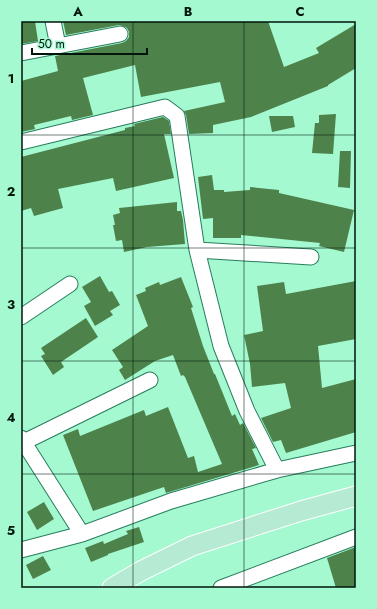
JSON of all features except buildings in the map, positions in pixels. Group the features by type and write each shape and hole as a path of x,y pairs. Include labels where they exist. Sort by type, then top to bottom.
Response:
{"main road":[{"path":"112,588 141,571 192,546 301,511 356,496"}],"street":[{"path":"53,21 58,46"},
{"path":"21,53 120,34"},
{"path":"21,142 166,107 177,116 197,250 221,346 247,411 277,470"},
{"path":"197,250 311,257"},
{"path":"21,317 70,284"},
{"path":"82,534 22,440 150,380"},
{"path":"21,550 82,534 170,501 277,470 356,453"},
{"path":"221,588 356,536"}]}
